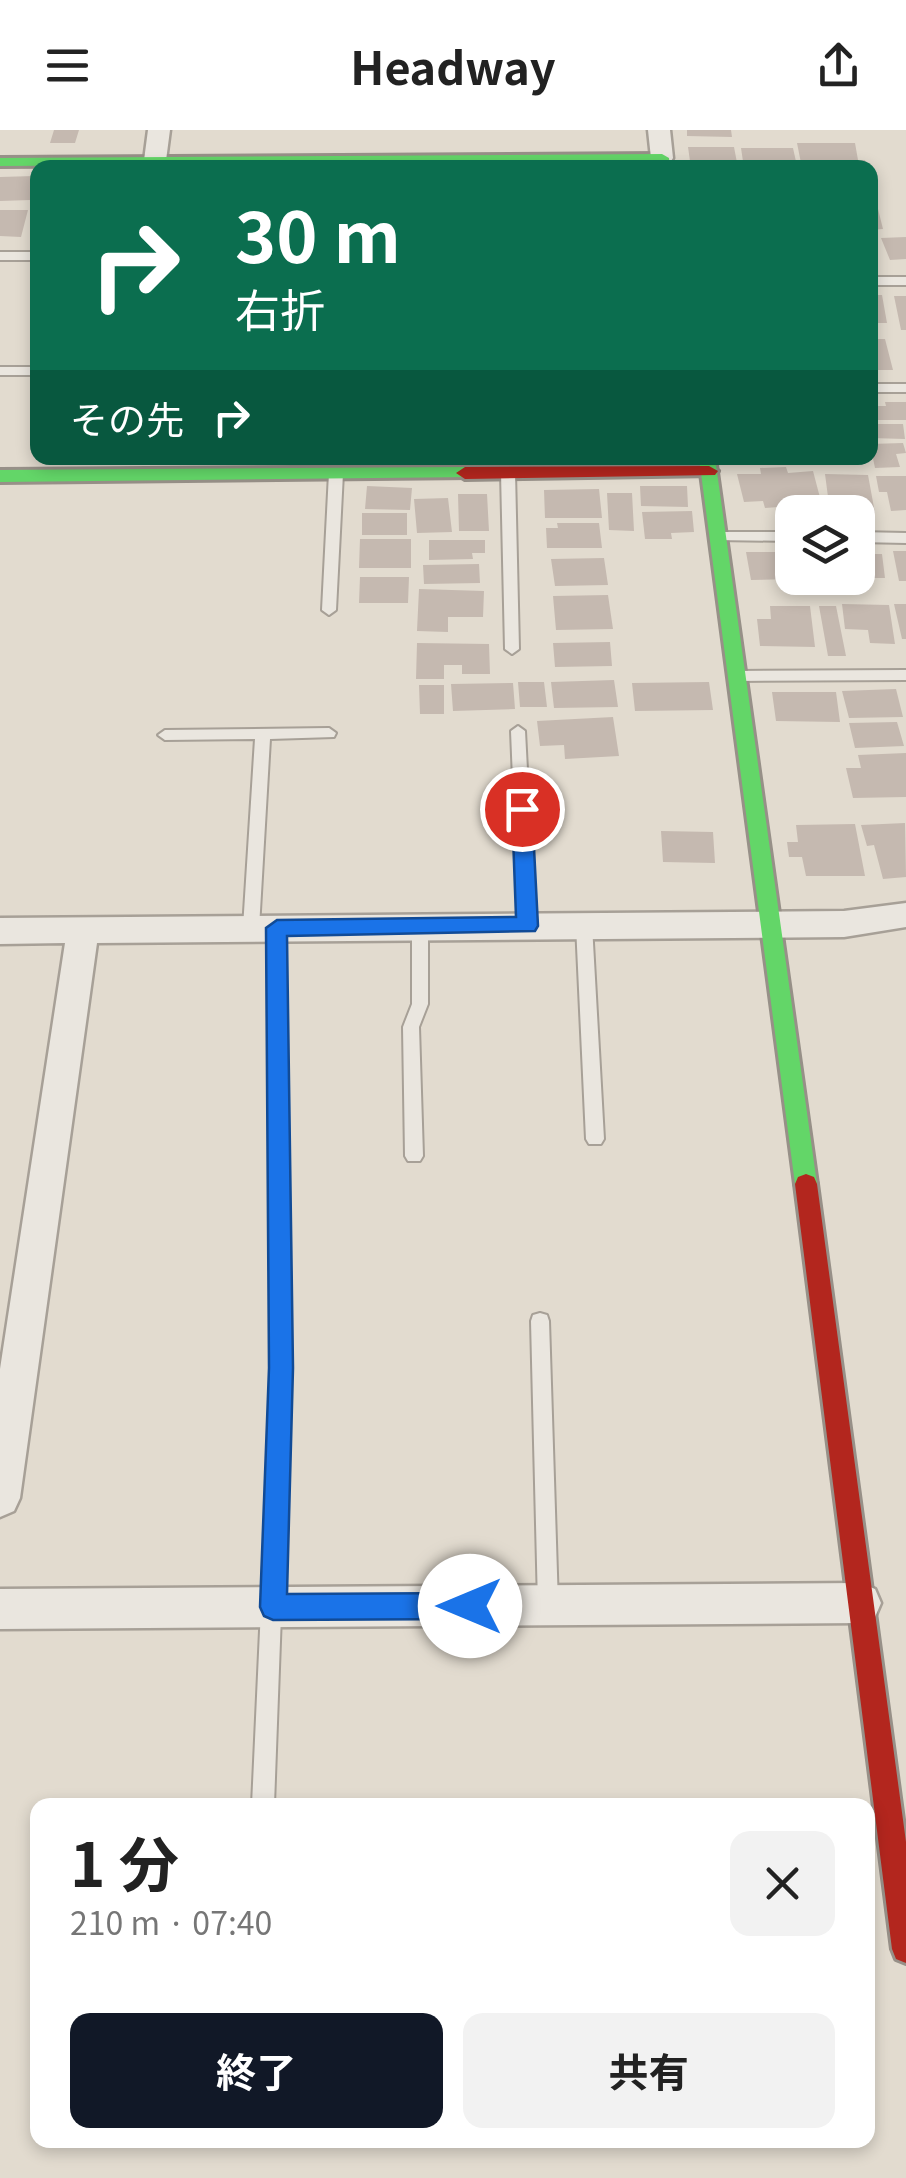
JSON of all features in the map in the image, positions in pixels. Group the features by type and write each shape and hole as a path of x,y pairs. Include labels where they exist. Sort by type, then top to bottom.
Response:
{"street":[{"path":"155,160 158,130"},
{"path":"659,130 662,160"},
{"path":"0,162 30,162"},
{"path":"0,476 120,466 336,474 683,465"},
{"path":"708,465 721,537 906,1949"},
{"path":"0,931 844,924 906,915"},
{"path":"0,1498 84,930"},
{"path":"0,1609 861,1603"}],"lane":[{"path":"0,256 30,256"},
{"path":"878,281 906,281"},
{"path":"0,371 30,371"},
{"path":"878,388 906,388"},
{"path":"508,472 512,649"},
{"path":"329,610 336,474"},
{"path":"721,537 775,537"},
{"path":"875,538 906,538"},
{"path":"738,676 906,675"},
{"path":"518,731 527,926"},
{"path":"165,734 329,733"},
{"path":"262,734 264,928 281,1368 263,1798"},
{"path":"584,925 595,1138"},
{"path":"414,1156 411,1027 420,1004 420,927"},
{"path":"540,1321 548,1606"}],"building":[{"path":"54,130 79,130 75,143 50,143"},
{"path":"687,130 731,130 732,137 687,136"},
{"path":"797,143 855,143 858,160 800,160"},
{"path":"688,147 734,147 736,160 690,160"},
{"path":"741,148 793,148 796,160 743,160"},
{"path":"30,176 30,200 0,201 0,177"},
{"path":"0,210 28,210 21,237 0,236"},
{"path":"906,237 906,259 890,260 881,238"},
{"path":"878,295 882,295 887,323 878,323"},
{"path":"894,296 906,296 906,330 901,330"},
{"path":"878,339 885,339 893,370 878,370"},
{"path":"885,402 906,402 906,420 878,420 878,406 886,406"},
{"path":"878,424 903,424 905,439 878,438"},
{"path":"903,443 906,453 896,454 900,467 875,468 878,444"},
{"path":"786,467 788,473 813,471 819,495 775,495 775,507 765,508 763,501 744,502 737,474 761,474 760,468"},
{"path":"825,474 868,475 872,495 828,495"},
{"path":"876,476 906,476 906,510 891,511 887,492 879,492"},
{"path":"367,486 412,488 410,510 365,509"},
{"path":"640,486 687,486 688,507 641,506"},
{"path":"599,489 602,518 545,518 544,490"},
{"path":"607,493 632,493 634,531 609,530"},
{"path":"458,494 487,494 489,531 459,531"},
{"path":"448,498 452,532 417,533 414,499"},
{"path":"692,511 694,532 671,533 672,539 645,539 642,512"},
{"path":"362,513 407,513 407,535 362,535"},
{"path":"557,523 599,523 602,548 547,548 546,528 558,528"},
{"path":"360,539 411,539 411,568 359,568"},
{"path":"429,540 485,540 485,553 472,553 473,559 429,560"},
{"path":"893,551 906,551 906,581 899,581"},
{"path":"746,552 775,552 775,579 751,580"},
{"path":"875,554 882,554 885,578 875,578"},
{"path":"604,558 608,585 555,586 551,559"},
{"path":"479,564 480,583 424,584 423,565"},
{"path":"360,577 409,577 408,603 359,603"},
{"path":"419,589 484,591 483,617 448,617 448,632 417,631"},
{"path":"608,595 613,629 556,630 553,596"},
{"path":"842,604 889,605 895,644 870,643 868,630 845,629"},
{"path":"894,604 906,604 906,639 902,639"},
{"path":"770,606 810,606 815,647 760,646 757,619 771,619"},
{"path":"819,606 836,606 846,656 828,656"},
{"path":"610,642 612,666 555,667 553,643"},
{"path":"417,643 489,644 490,674 462,674 462,665 444,665 444,679 416,679"},
{"path":"614,680 618,707 554,708 551,682"},
{"path":"518,682 544,682 547,707 520,707"},
{"path":"709,682 713,710 635,711 632,683"},
{"path":"513,683 515,709 453,711 451,684"},
{"path":"419,685 444,685 444,714 420,714"},
{"path":"896,689 903,717 849,718 842,691"},
{"path":"772,692 836,692 840,722 776,721"},
{"path":"613,717 619,756 565,759 564,745 540,746 537,721"},
{"path":"897,722 904,746 855,748 849,723"},
{"path":"906,753 906,797 853,798 846,768 861,768 858,755"},
{"path":"905,823 906,877 883,879 874,845 867,846 861,825"},
{"path":"855,824 865,876 806,876 802,857 789,857 787,842 798,842 796,825"},
{"path":"661,831 713,832 715,863 663,862"}],"traffic: fast":[{"path":"331,160 662,160"},
{"path":"0,162 30,162"},
{"path":"708,465 806,1184"},
{"path":"0,476 465,473"}],"traffic: jam":[{"path":"465,473 709,471"},
{"path":"806,1184 906,1949"}],"route":[{"path":"470,1606 273,1607 281,1368 277,928 527,926 522,809"}]}
